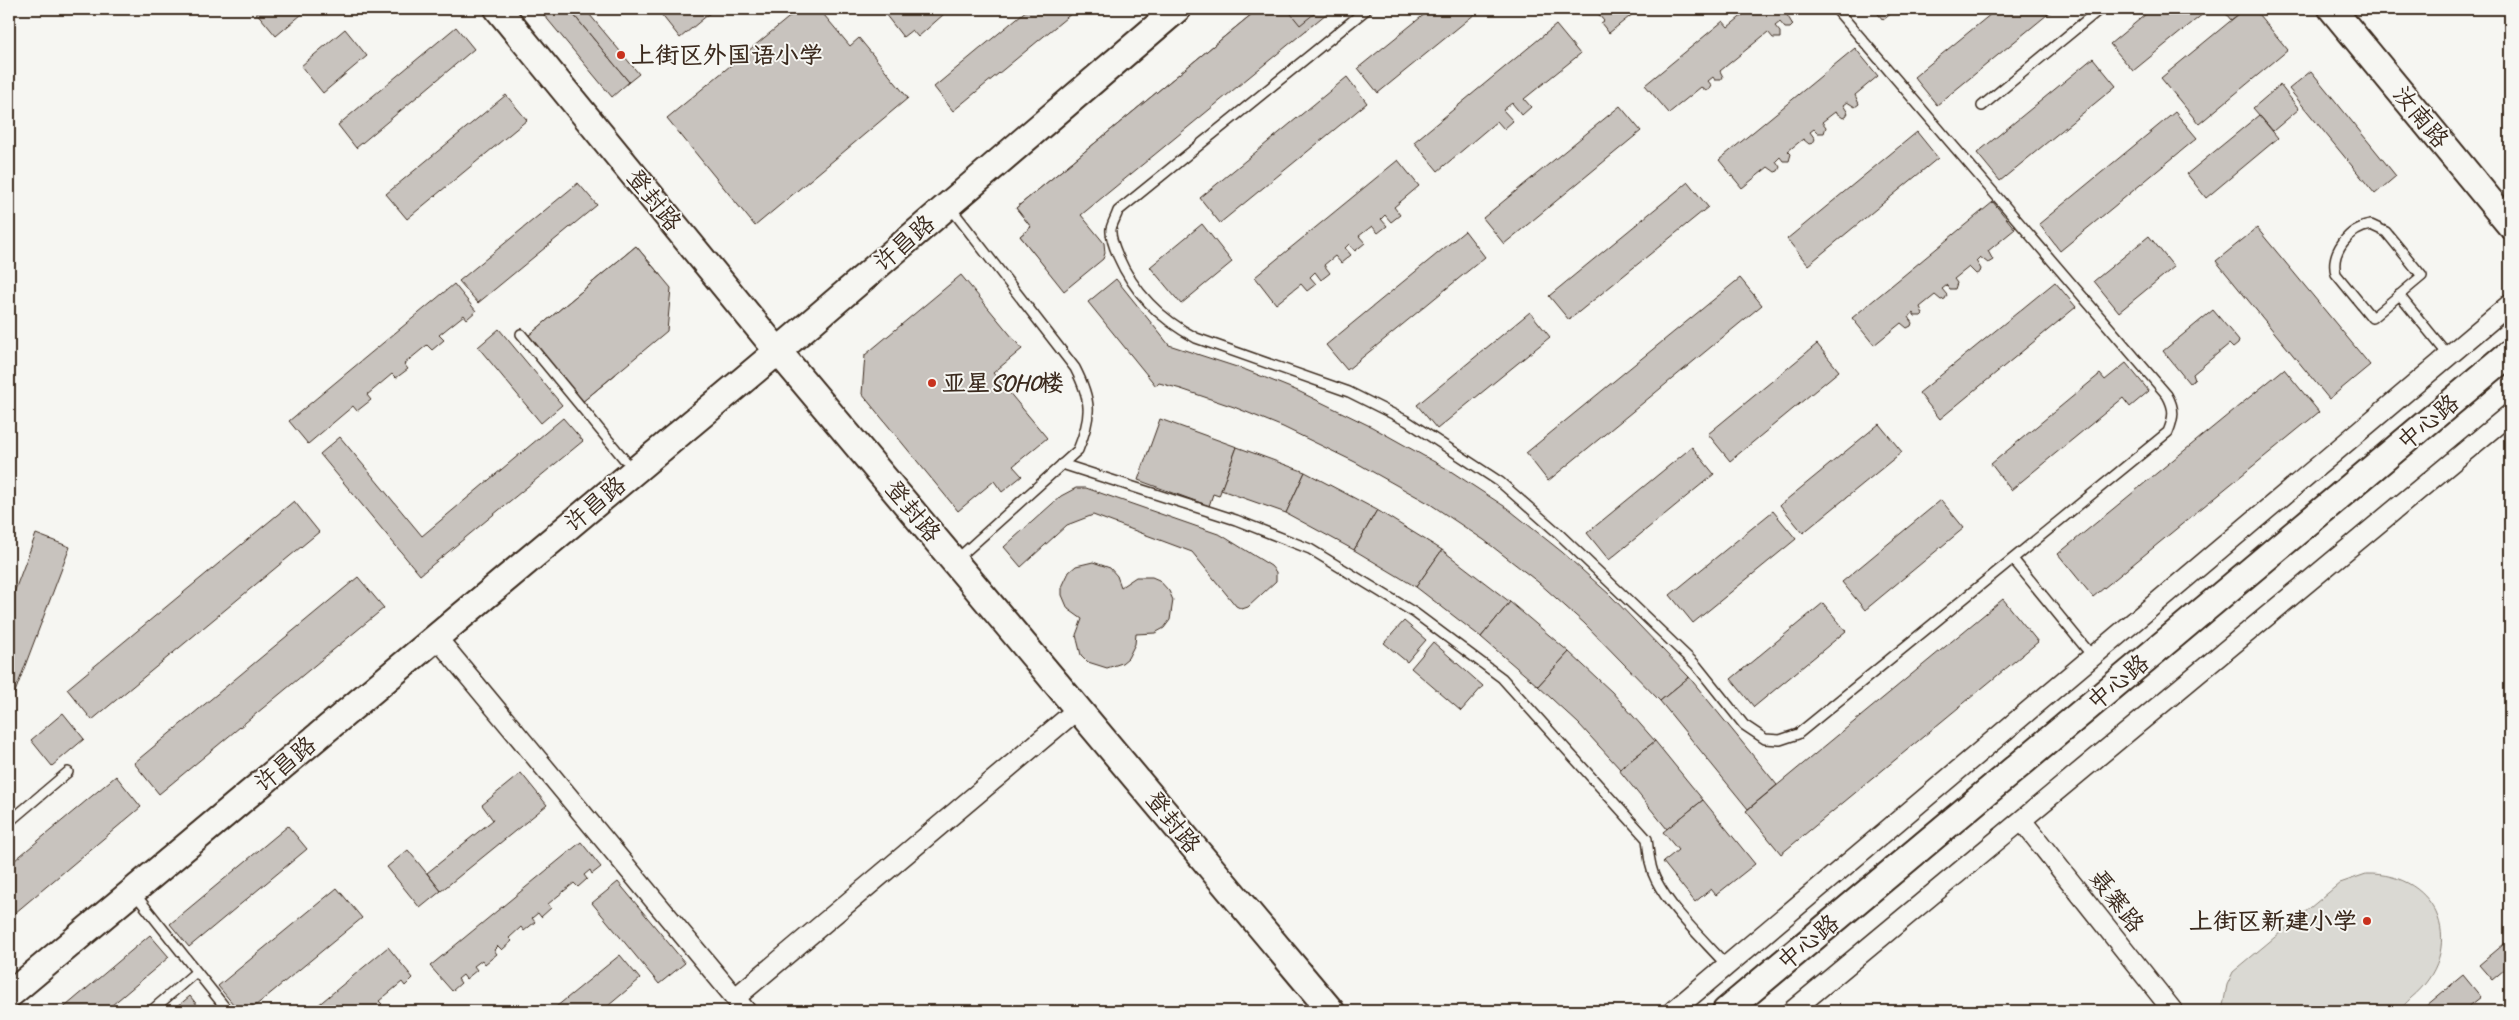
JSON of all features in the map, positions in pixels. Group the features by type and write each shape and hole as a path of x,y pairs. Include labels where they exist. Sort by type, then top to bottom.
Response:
{"street":[{"name":"登封路","path":"498,9 772,344 1332,1011"},
{"name":"许昌路","path":"9,994 436,638 1151,9"},
{"name":"许昌路","path":"9,972 624,459 948,205 1177,9"},
{"name":"汝南路","path":"2332,9 2510,225"},
{"path":"1674,1011 2510,304"},
{"name":"中心路","path":"1726,1011 2510,353"},
{"path":"1792,1011 2023,822 2510,414"},
{"path":"436,638 741,1005 1079,708"},
{"name":"聂寨路","path":"2023,822 2173,1011"}],"lane":[{"path":"1367,9 1118,212 1111,230 1115,249 1125,271 1156,311 1173,326 1196,338 1357,396 1407,421 1500,482 1558,532 1696,665 1744,725 1765,739 1780,740 1798,734 2168,432 2173,420 2174,407 2166,394 1836,9"},
{"path":"1982,106 2100,9"},
{"path":"948,205 1075,368 1086,390 1087,427 1078,450 955,561"},
{"path":"2371,225 2386,232 2422,276 2399,295 2372,318 2336,274 2333,265 2338,246 2363,226 2371,225"},
{"path":"2399,295 2449,356"},
{"path":"521,334 624,459"},
{"path":"1062,464 1236,520 1310,549 1415,613 1465,648 1502,678 1648,839 1650,862 1655,879 1665,895 1727,966"},
{"path":"2013,559 2093,657"},
{"path":"9,822 68,772"},
{"path":"133,891 228,1011"},
{"path":"151,1011 196,972"}],"shaded area":[{"name":"上街区新建小学","path":"2366,874 2392,877 2413,886 2428,900 2438,918 2442,938 2439,959 2429,979 2404,1005 2399,1009 2384,1013 2359,1011 2222,1011 2227,985 2233,972 2340,883"}],"building":[{"path":"260,9 308,9 276,36 256,12"},
{"path":"539,9 569,9 629,82 612,97"},
{"path":"569,9 585,9 639,74 629,82"},
{"path":"657,9 715,9 680,38"},
{"path":"799,9 819,9 850,46 859,38 908,98 755,226 667,118"},
{"path":"892,9 940,9 944,14 918,37 912,30 903,37 885,14"},
{"path":"1028,9 1068,9 1072,13 953,111 934,87"},
{"path":"1258,9 1269,9 1290,33 1066,217 1083,238 1046,268 1020,236 1031,227 1016,208"},
{"path":"1258,9 1332,9 1081,215 1104,243 1105,253 1103,259 1064,291 1020,236 1031,227 1016,208"},
{"path":"1287,9 1320,9 1300,25"},
{"path":"1431,9 1481,9 1378,93 1358,68"},
{"path":"1594,9 1639,9 1609,33 1601,23 1604,21"},
{"path":"1750,9 1796,9 1787,15 1793,25 1790,28 1785,28 1780,22 1775,26 1780,32 1780,38 1773,38 1768,32 1720,71 1723,77 1721,80 1715,80 1713,77 1708,81 1712,86 1710,89 1706,91 1701,87 1669,113 1645,85 1723,21 1728,27"},
{"path":"1874,9 1897,9 1883,20"},
{"path":"1997,9 2053,10 1937,105 1914,77"},
{"path":"2152,9 2209,9 2133,71 2110,44"},
{"path":"2222,9 2245,9 2231,20"},
{"path":"2245,9 2254,9 2288,50 2199,124 2161,78"},
{"path":"1556,25 1580,54 1524,99 1531,107 1522,115 1512,103 1503,110 1513,121 1504,129 1497,121 1438,171 1414,142"},
{"path":"456,27 474,49 356,148 338,125"},
{"path":"345,29 367,56 323,93 301,66"},
{"path":"1855,48 1878,76 1855,95 1859,104 1855,107 1847,102 1843,105 1848,113 1846,116 1843,118 1835,112 1822,122 1826,127 1824,133 1818,133 1814,129 1810,132 1815,139 1813,143 1809,144 1803,139 1788,151 1791,154 1789,161 1783,161 1780,157 1776,161 1780,167 1778,171 1775,172 1768,167 1742,188 1719,160"},
{"path":"2093,58 2116,86 2000,181 1977,153"},
{"path":"2311,71 2396,176 2375,194 2289,89"},
{"path":"1347,77 1367,103 1220,223 1200,198"},
{"path":"2280,85 2299,109 2273,131 2253,108"},
{"path":"506,95 527,120 407,219 386,194"},
{"path":"1620,106 1641,131 1504,244 1483,218"},
{"path":"2175,112 2197,138 2060,251 2039,224"},
{"path":"2259,115 2278,138 2206,198 2187,174"},
{"path":"1917,132 1938,158 1808,265 1787,239"},
{"path":"1398,160 1419,186 1394,207 1400,215 1391,222 1385,215 1381,219 1387,226 1378,233 1372,226 1359,236 1365,243 1355,251 1349,244 1345,248 1351,255 1341,263 1335,256 1324,265 1330,273 1321,280 1315,272 1310,277 1316,284 1307,291 1301,284 1276,304 1255,277"},
{"path":"1688,182 1708,207 1569,320 1549,296"},
{"path":"578,183 597,205 478,303 459,281"},
{"path":"1993,202 2015,229 1988,251 1993,260 1988,263 1980,257 1976,261 1981,269 1980,272 1976,274 1969,267 1954,279 1957,283 1955,289 1950,289 1947,285 1942,289 1947,295 1945,299 1941,300 1935,295 1920,307 1923,314 1921,316 1915,316 1913,313 1908,317 1912,323 1911,326 1907,328 1901,323 1874,345 1852,318"},
{"path":"1202,224 1232,262 1181,304 1150,267"},
{"path":"2257,228 2370,365 2329,399 2216,261"},
{"path":"1465,231 1485,257 1347,370 1326,345"},
{"path":"2149,236 2174,267 2119,312 2094,281"},
{"path":"636,246 661,276 615,314 608,306 590,321 598,330 587,339 616,374 581,403 527,337"},
{"path":"636,246 671,288 667,331 581,403 527,337"},
{"name":"亚星SOHO楼","path":"961,275 1022,349 993,373 1047,438 1013,466 1022,476 1002,492 994,481 958,511 862,394 865,355"},
{"path":"1740,278 1762,305 1548,481 1526,453"},
{"path":"1116,279 1169,345 1246,370 1298,391 1372,427 1449,470 1507,508 1562,552 1610,595 1689,677 1660,701 1584,623 1538,582 1484,540 1430,504 1355,462 1283,427 1234,407 1181,389 1159,383 1156,386 1088,302"},
{"path":"2055,282 2076,307 1940,419 1919,393"},
{"path":"454,284 476,311 467,319 464,315 439,335 444,340 432,350 427,345 404,364 408,369 396,378 392,374 367,395 371,400 357,411 353,406 308,444 289,421"},
{"path":"2213,310 2239,341 2233,348 2229,344 2193,374 2195,380 2189,383 2163,351"},
{"path":"1530,312 1550,337 1437,429 1417,405"},
{"path":"499,329 562,405 541,423 478,347"},
{"path":"1817,344 1839,371 1730,461 1708,434"},
{"path":"2126,363 2149,391 2130,407 2123,398 2011,490 1991,464 2100,374 2105,380"},
{"path":"2284,369 2319,412 2093,597 2058,554"},
{"path":"563,418 583,441 420,575 320,454 340,437 422,536"},
{"path":"1160,419 1237,447 1219,496 1213,494 1209,506 1138,480"},
{"path":"1879,424 1902,452 1803,533 1780,505"},
{"path":"1237,447 1305,472 1286,513 1221,490"},
{"path":"1692,447 1714,474 1609,560 1587,533"},
{"path":"1305,472 1377,510 1354,550 1286,513"},
{"path":"1076,488 1086,488 1221,535 1271,566 1276,572 1276,581 1248,607 1242,609 1236,606 1192,552 1093,515 1067,525 1021,567 1004,547 1061,496"},
{"path":"1941,500 1964,528 1865,610 1842,582"},
{"path":"294,501 319,532 92,720 67,689"},
{"path":"1377,510 1442,550 1416,587 1354,550"},
{"path":"1773,511 1796,539 1693,623 1670,595"},
{"path":"36,534 70,547 9,708 9,606"},
{"path":"1442,550 1510,602 1481,637 1416,587"},
{"path":"1093,562 1110,568 1117,576 1121,587 1136,577 1152,577 1159,580 1169,591 1173,600 1170,620 1164,628 1155,633 1136,634 1135,644 1128,658 1122,663 1107,668 1088,662 1081,655 1076,635 1082,619 1068,609 1062,595 1062,587 1069,572 1076,566"},
{"path":"358,577 384,608 159,794 134,763"},
{"path":"2003,599 2038,642 1781,854 1746,811"},
{"path":"1510,602 1569,652 1538,686 1481,637"},
{"path":"1823,603 1846,631 1754,707 1731,679"},
{"path":"1404,621 1426,640 1407,662 1384,643"},
{"path":"1433,642 1483,686 1461,711 1411,668"},
{"path":"1569,652 1612,692 1655,741 1620,769 1579,724 1538,686"},
{"path":"1689,677 1777,785 1748,809 1660,701"},
{"path":"63,713 84,739 52,766 31,740"},
{"path":"1655,741 1703,800 1667,829 1619,770"},
{"path":"521,773 547,805 441,891 427,873 493,820 482,805"},
{"path":"116,776 141,807 9,918 9,865"},
{"path":"1703,800 1755,864 1716,895 1711,889 1695,902 1663,862 1678,850 1663,832"},
{"path":"288,826 307,849 189,947 170,924"},
{"path":"581,842 601,867 592,874 590,870 584,875 587,879 578,887 574,883 548,904 551,908 541,917 538,913 532,918 535,922 524,931 521,927 509,938 512,941 502,950 498,946 494,950 497,954 485,964 482,960 474,966 477,970 466,979 463,975 458,979 461,983 452,991 430,966"},
{"path":"408,850 441,891 420,908 387,867"},
{"path":"618,882 685,963 659,984 592,903"},
{"path":"337,888 362,918 249,1011 239,1011 218,986"},
{"path":"150,935 169,957 105,1011 60,1011"},
{"path":"2510,939 2510,965 2492,980 2479,965"},
{"path":"388,947 413,978 405,986 402,982 379,1001 382,1004 374,1011 311,1011"},
{"path":"620,955 640,979 602,1011 551,1011"},
{"path":"2463,975 2481,997 2463,1011 2420,1011"},
{"path":"190,996 202,1011 172,1011"}],"place":[{"name":"上街区外国语小学","path":"621,55"},
{"name":"亚星SOHO楼","path":"932,383"},
{"name":"上街区新建小学","path":"2367,921"}]}
